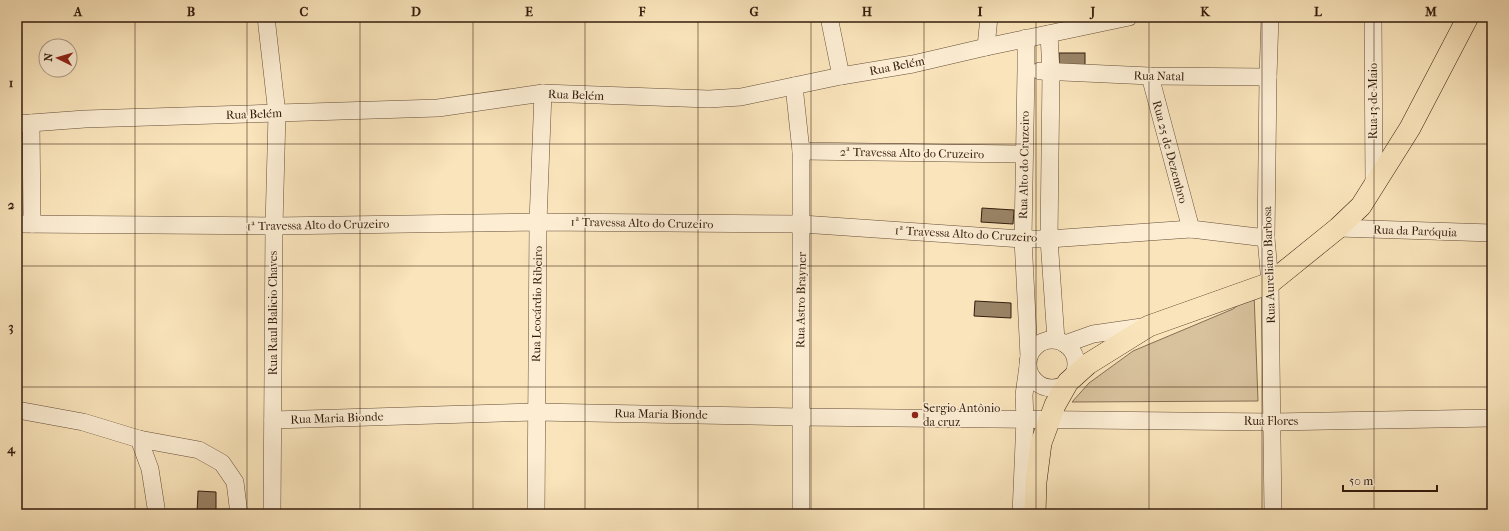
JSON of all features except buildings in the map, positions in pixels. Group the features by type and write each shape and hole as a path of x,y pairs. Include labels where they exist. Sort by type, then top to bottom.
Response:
{"main road":[{"path":"1035,514 1036,482 1041,443 1055,405 1068,382 1088,364 1149,326 1270,283 1338,228 1361,206 1410,128 1468,17"}],"street":[{"name":"Rua Raul Balicio Chaves","path":"266,17 277,114 274,226 272,514"},
{"path":"829,17 841,76"},
{"path":"986,47 989,17"},
{"name":"Rua Belém","path":"24,123 85,119 438,108 543,93 709,99 741,97 841,76 914,64 1049,34 1104,19 1128,17"},
{"name":"Rua Aureliano Barbosa","path":"1270,17 1266,238 1270,283 1273,514"},
{"name":"Rua 13 de Maio","path":"1373,17 1374,185"},
{"path":"1049,34 1051,72 1049,239 1060,342 1074,355 1076,362 1073,376 1068,382 1061,386 1052,388 1043,386 1036,382 1030,375 1029,361 1037,345 1042,342 1060,342 1093,334 1149,326"},
{"name":"Rua Alto do Cruzeiro","path":"1021,514 1025,419 1024,395 1029,361 1023,239 1026,38"},
{"path":"1026,70 1051,72"},
{"name":"Rua Natal","path":"1051,72 1150,76 1268,77"},
{"name":"Rua 25 de Dezembro","path":"1150,76 1191,229"},
{"name":"Rua Astro Brayner","path":"794,86 801,151 802,224 800,514"},
{"name":"Rua Leocárdio Ribeiro","path":"536,514 538,222 543,93"},
{"path":"24,123 25,224"},
{"name":"2ª Travessa Alto do Cruzeiro","path":"801,151 1024,154"},
{"name":"1ª Travessa Alto do Cruzeiro","path":"25,224 274,226 538,222 802,224 1023,239 1049,239 1191,229 1266,238"},
{"name":"Rua da Paróquia","path":"1338,228 1492,234"},
{"path":"23,411 83,422 139,439 199,450 222,463 235,482 240,514"},
{"name":"Rua Maria Bionde","path":"273,420 536,412 1050,420"},
{"name":"Rua Flores","path":"1050,420 1272,422 1492,418"},
{"path":"139,439 150,469 157,514"}],"shaded area":[{"path":"1254,293 1258,401 1072,402 1089,383 1133,351 1233,309"}],"place":[{"name":"Sergio Antônio da cruz","path":"915,415"}]}
